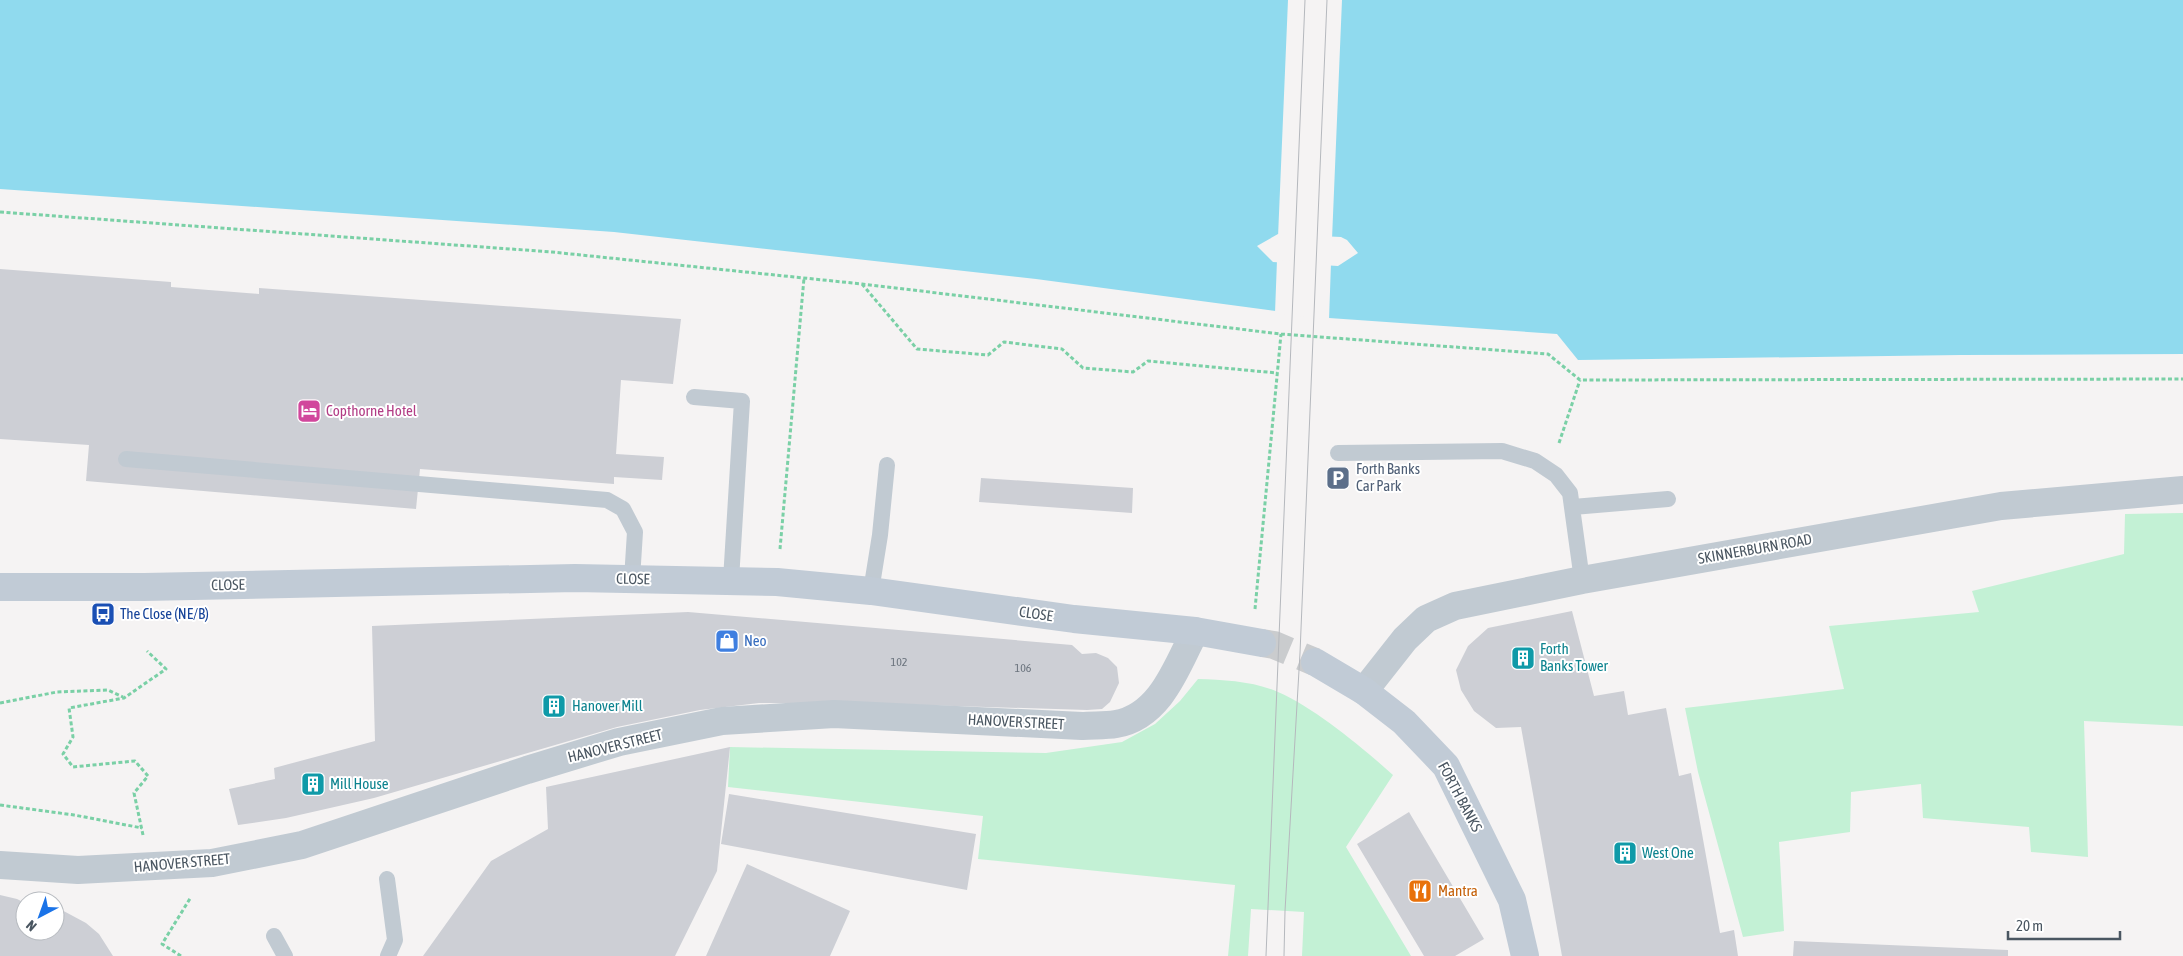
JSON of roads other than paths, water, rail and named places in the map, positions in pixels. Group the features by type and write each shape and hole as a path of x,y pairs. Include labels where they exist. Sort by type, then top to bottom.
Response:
{"main road":[{"name":"CLOSE","path":"0,587 144,587 575,578 777,582 871,591 1074,619 1195,631 1257,642"},
{"name":"FORTH BANKS","path":"1315,662 1364,691 1404,722 1446,766 1512,900 1525,956"}],"street":[{"name":"SKINNERBURN ROAD","path":"1364,691 1405,639 1426,619 1455,606 1582,580 2001,506 2183,490"},
{"name":"HANOVER STREET","path":"0,865 78,870 212,863 284,849 302,845 490,782 619,742 722,721 834,714 1082,726 1117,724 1139,716 1163,693 1195,631"}],"lane":[{"path":"694,397 742,401 731,580"},
{"path":"1338,453 1502,451 1535,460 1556,474 1570,492 1582,580"},
{"path":"126,459 607,500 623,508 635,532 632,579"},
{"path":"871,591 880,535 887,465"},
{"path":"1573,507 1668,500"},
{"path":"387,879 395,940 388,956"},
{"path":"274,936 284,956"}],"water":[{"path":"0,0 2183,0 2183,354 1578,360 1557,334 1329,318 1036,279 614,232 0,189","holes":["1278,234 1341,237 1347,240 1358,253 1338,266 1273,262 1257,246"]}],"tunnel":[{"path":"1262,643 1274,645 1315,662"}],"tram line":[{"path":"1266,956 1305,0"},
{"path":"1284,956 1300,653 1327,0"}],"place":[{"name":"Copthorne Hotel","path":"309,411"},
{"name":"Forth Banks Car Park","path":"1338,478"},
{"name":"The Close (NE/B)","path":"103,614"},
{"name":"Neo","path":"727,641"},
{"name":"Forth Banks Tower","path":"1523,658"},
{"name":"Hanover Mill","path":"554,706"},
{"name":"Mill House","path":"313,784"},
{"name":"West One","path":"1625,853"},
{"name":"Mantra","path":"1420,891"}]}
